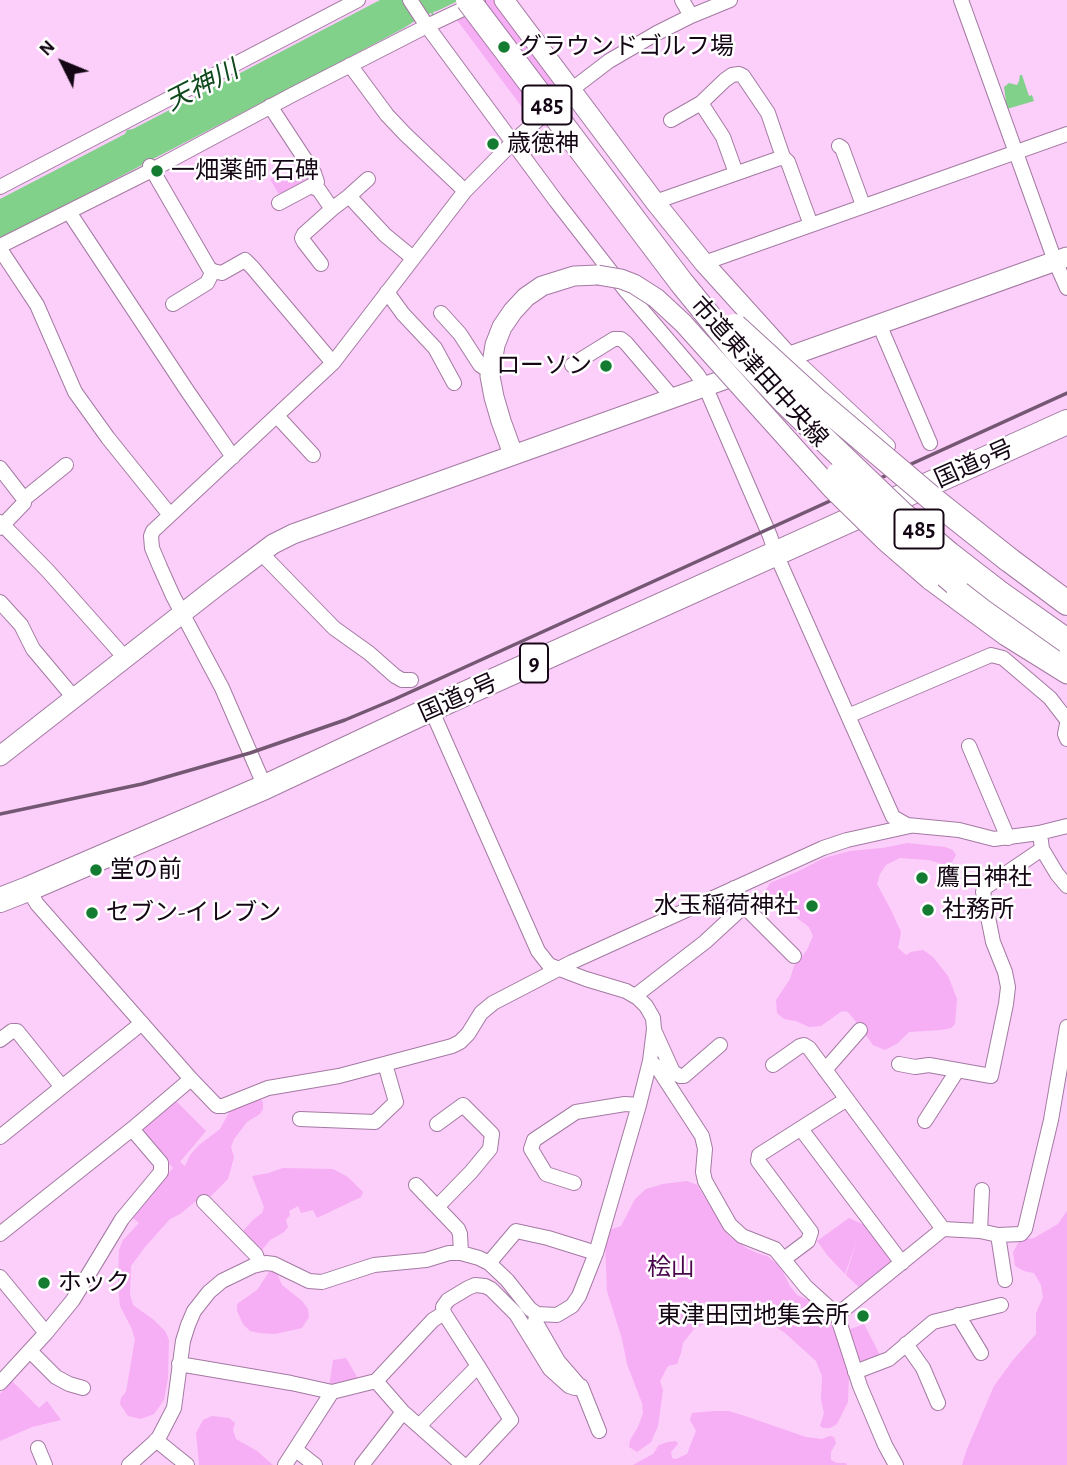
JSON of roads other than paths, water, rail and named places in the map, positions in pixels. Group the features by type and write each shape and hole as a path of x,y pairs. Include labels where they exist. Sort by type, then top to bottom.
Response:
{"highway":[{"name":"485","path":"468,0 626,211 737,351 785,402 901,513 998,592 1067,640"},
{"path":"626,211 705,296 763,353 881,456 1067,603"},
{"path":"785,402 790,423 893,530 1000,617 1067,654"},
{"name":"国道9号","path":"0,900 265,787 431,709 1067,422"}],"street":[{"path":"0,187 127,124 358,0"},
{"path":"410,0 556,201 705,386 891,813 900,822 911,826 959,830 994,839 1067,826"},
{"path":"170,516 75,392 37,305 0,247 425,24 482,0"},
{"path":"504,0 704,263 789,356 899,457"},
{"path":"682,0 691,16"},
{"path":"265,787 225,694 160,567 151,542 153,531 333,362 465,191 513,142 571,90 609,61 635,44 730,0"},
{"path":"961,0 1016,151 1061,259 1067,288"},
{"path":"350,65 387,115 465,191"},
{"path":"671,120 701,103 725,79 732,75 743,76 768,113 811,225"},
{"path":"701,103 723,137 736,173"},
{"path":"270,107 314,173 317,182 315,187"},
{"path":"704,263 1067,134"},
{"path":"839,146 863,205"},
{"path":"655,202 783,157"},
{"path":"151,168 212,271 222,273 244,260 253,267 333,362"},
{"path":"321,264 304,242 304,234 368,179"},
{"path":"279,203 307,187 315,187"},
{"path":"315,187 332,209"},
{"path":"349,195 385,235 414,258"},
{"path":"69,212 233,457"},
{"path":"0,756 282,538 1061,259"},
{"path":"173,303 206,283 212,271"},
{"name":"市道東津田中央線","path":"513,454 494,397 490,369 502,327 526,297 542,286 558,280 598,275 634,284 656,298 683,323 832,489 885,541 930,580 1006,636 1067,674"},
{"path":"387,292 435,348 454,383"},
{"path":"441,313 460,334 480,365 490,369"},
{"path":"879,324 930,443"},
{"path":"572,365 614,339 621,339 672,397"},
{"path":"277,416 313,455"},
{"path":"66,465 24,499 24,503 1,525 48,571 126,659"},
{"path":"0,468 24,499"},
{"path":"261,553 334,628 396,676 402,680 411,680"},
{"path":"0,602 21,625 33,649 75,699"},
{"path":"848,716 991,655 1003,658 1049,698 1067,722 1067,739"},
{"path":"129,1465 156,1440 174,1408 179,1364 188,1325 202,1300 222,1281 259,1264 274,1264 309,1281 323,1282 374,1265 461,1253 489,1264 537,1314 557,1315 572,1306 579,1296 596,1253 639,1105 650,1060 653,1017 635,996 549,965 538,951 431,709"},
{"path":"969,746 1008,838"},
{"path":"28,890 37,904 191,1079 217,1106 223,1106 268,1088 338,1076 452,1046 468,1034 481,1013 492,1003 559,969 823,848 911,826"},
{"path":"1039,833 1042,849 1067,886"},
{"path":"899,1065 929,1065 991,1076 1008,987 991,935 984,890 1042,849"},
{"path":"734,888 744,906 794,956"},
{"path":"635,996 705,942 744,906"},
{"path":"0,1137 142,1023"},
{"path":"837,1315 943,1229 998,1235 1021,1234 1026,1229 1051,1120 1067,1027"},
{"path":"653,1030 674,1072 680,1076 684,1076 720,1045"},
{"path":"825,1070 860,1030"},
{"path":"0,1040 12,1031 17,1031 62,1087"},
{"path":"774,1065 800,1046 808,1048 943,1229"},
{"path":"650,1060 702,1136 705,1149 703,1176 730,1225 742,1236 775,1249 806,1287 837,1315 855,1372 896,1465"},
{"path":"300,1119 375,1122 396,1102 385,1064"},
{"path":"925,1121 957,1071"},
{"path":"0,1234 191,1079"},
{"path":"784,1259 808,1241 811,1232 758,1161 759,1155 847,1099"},
{"path":"437,1124 459,1100 492,1134 490,1149 438,1206"},
{"path":"574,1183 546,1174 531,1149 534,1140 576,1112 625,1104 639,1105"},
{"path":"0,1383 73,1300 122,1219 161,1172 161,1163 132,1129"},
{"path":"802,1129 902,1264"},
{"path":"416,1185 458,1229 461,1253"},
{"path":"979,1231 982,1190"},
{"path":"204,1202 256,1255 259,1264"},
{"path":"489,1264 516,1231 596,1253"},
{"path":"998,1235 1005,1280"},
{"path":"0,1277 46,1333"},
{"path":"470,1465 511,1420 444,1313 446,1302 475,1285 488,1287 511,1308 550,1369 569,1385 575,1388 581,1386"},
{"path":"855,1372 889,1359 933,1322 1001,1305"},
{"path":"179,1364 332,1392 376,1381 433,1320 444,1313"},
{"path":"537,1314 535,1321 558,1361 581,1386 599,1431"},
{"path":"958,1315 981,1353"},
{"path":"906,1344 923,1368 938,1403"},
{"path":"30,1351 56,1377 83,1388"},
{"path":"419,1426 478,1366"},
{"path":"376,1381 447,1460 463,1465"},
{"path":"285,1465 332,1392"},
{"path":"362,1465 403,1412"},
{"path":"156,1440 187,1465"},
{"path":"38,1448 45,1465"},
{"path":"296,1450 315,1465"}],"railway":[{"path":"0,814 142,784 250,753 345,720 1067,393"}],"place":[{"name":"グラウンドゴルフ場","path":"504,47"},
{"name":"歳徳神","path":"493,144"},
{"name":"一畑薬師 石碑","path":"157,171"},
{"name":"ローソン","path":"606,366"},
{"name":"堂の前","path":"96,870"},
{"name":"鷹日神社","path":"922,878"},
{"name":"水玉稲荷神社","path":"812,906"},
{"name":"社務所","path":"928,910"},
{"name":"セブン-イレブン","path":"92,913"},
{"name":"ホック","path":"44,1283"},
{"name":"東津田団地集会所","path":"863,1316"}],"water label":[{"name":"天神川","path":"202,86"}],"park label":[{"name":"桧山","path":"671,1268"}]}
